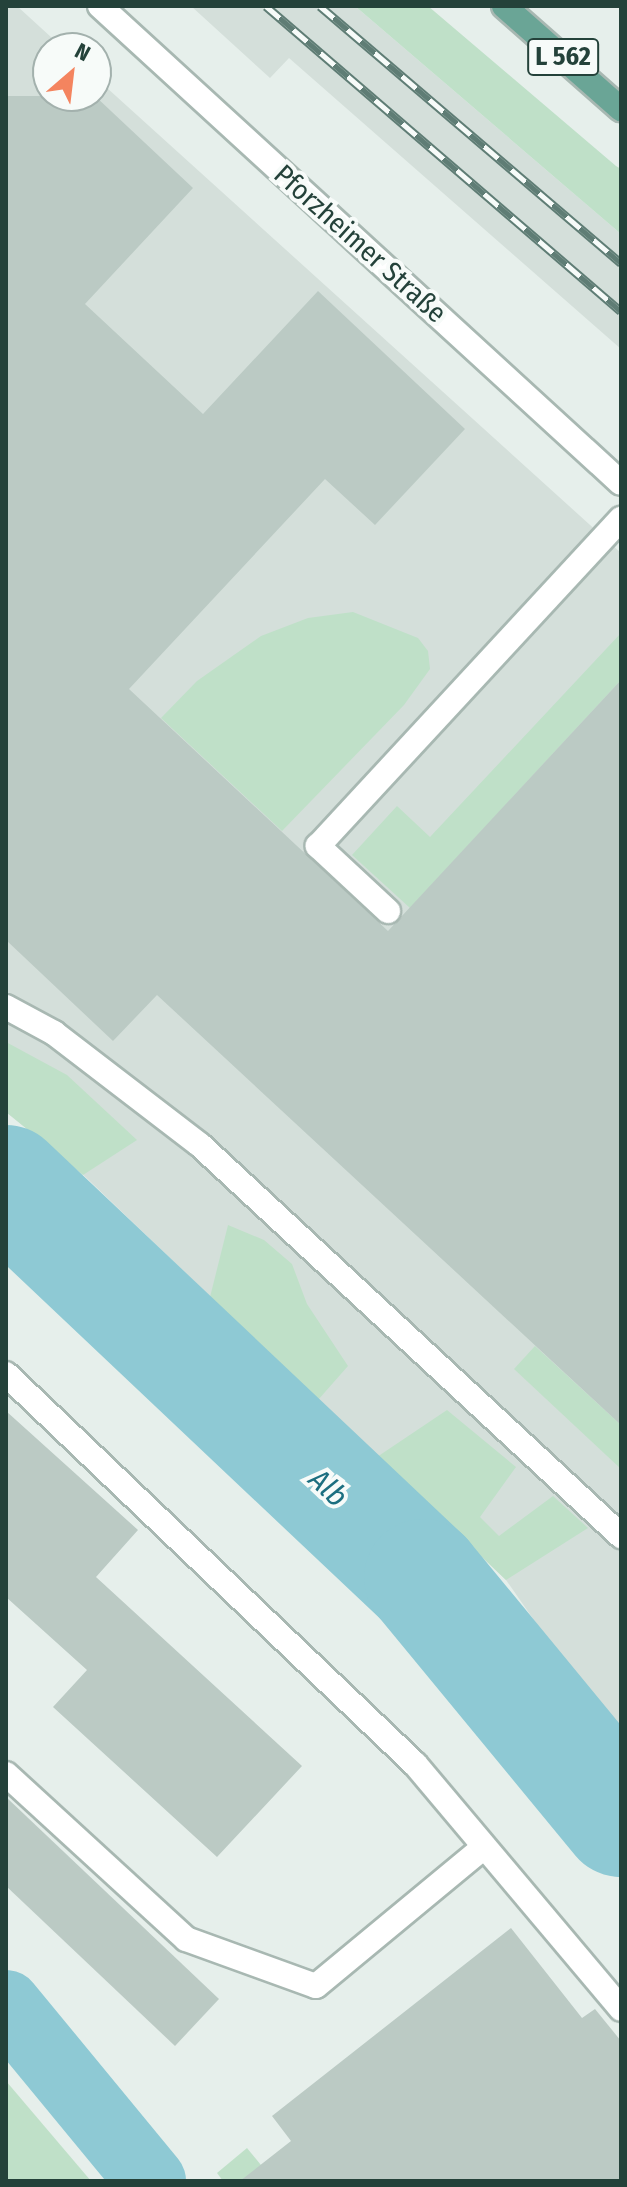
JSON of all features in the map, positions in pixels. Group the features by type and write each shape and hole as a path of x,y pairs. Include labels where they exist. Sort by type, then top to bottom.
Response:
{"main road":[{"name":"L 562","path":"504,6 621,109"}],"street":[{"name":"Pforzheimer Straße","path":"100,6 621,483"},
{"path":"388,911 318,846 621,519"},
{"path":"6,1007 54,1033 200,1145 621,1536"},
{"path":"6,1374 415,1764 621,2009"},
{"path":"6,1774 186,1939 316,1986 484,1847"}],"shaded area":[{"path":"6,6 17,6 45,32 32,32 32,112 112,112 112,92 621,553 621,1745 506,1580 72,1164 6,1112"},
{"path":"191,6 355,6 621,234 621,349 289,58 270,78"}],"green space":[{"path":"355,6 428,6 621,169 621,234"},
{"path":"353,612 418,638 428,651 430,669 404,705 282,831 161,718 197,681 261,636 308,618"},
{"path":"621,633 621,680 410,908 352,855 397,806 430,837"},
{"path":"6,1042 67,1075 137,1140 83,1175 6,1112"},
{"path":"228,1225 264,1240 292,1264 307,1304 348,1366 318,1400 210,1297"},
{"path":"535,1346 621,1425 621,1469 514,1369"},
{"path":"447,1410 516,1467 480,1517 499,1536 553,1496 588,1528 506,1580 377,1457"},
{"path":"6,2081 91,2181 6,2181"},
{"path":"247,2148 274,2181 223,2181 217,2173"}],"building":[{"path":"6,96 32,96 32,112 112,112 193,188 85,304 203,414 318,291 465,429 375,525 325,479 129,689 388,931 621,680 621,1425 157,995 113,1041 6,940"},
{"path":"6,1411 138,1530 96,1577 302,1766 217,1857 53,1707 87,1670 6,1597"},
{"path":"6,1797 219,1999 175,2046 6,1886"},
{"path":"511,1928 582,2018 595,2009 621,2041 621,2181 240,2181 291,2141 272,2116"}],"waterway":[{"name":"Alb","path":"6,1184 423,1578 621,1818"},
{"path":"6,2005 151,2181"}],"railway":[{"path":"266,6 621,311"},
{"path":"320,6 621,263"}]}
